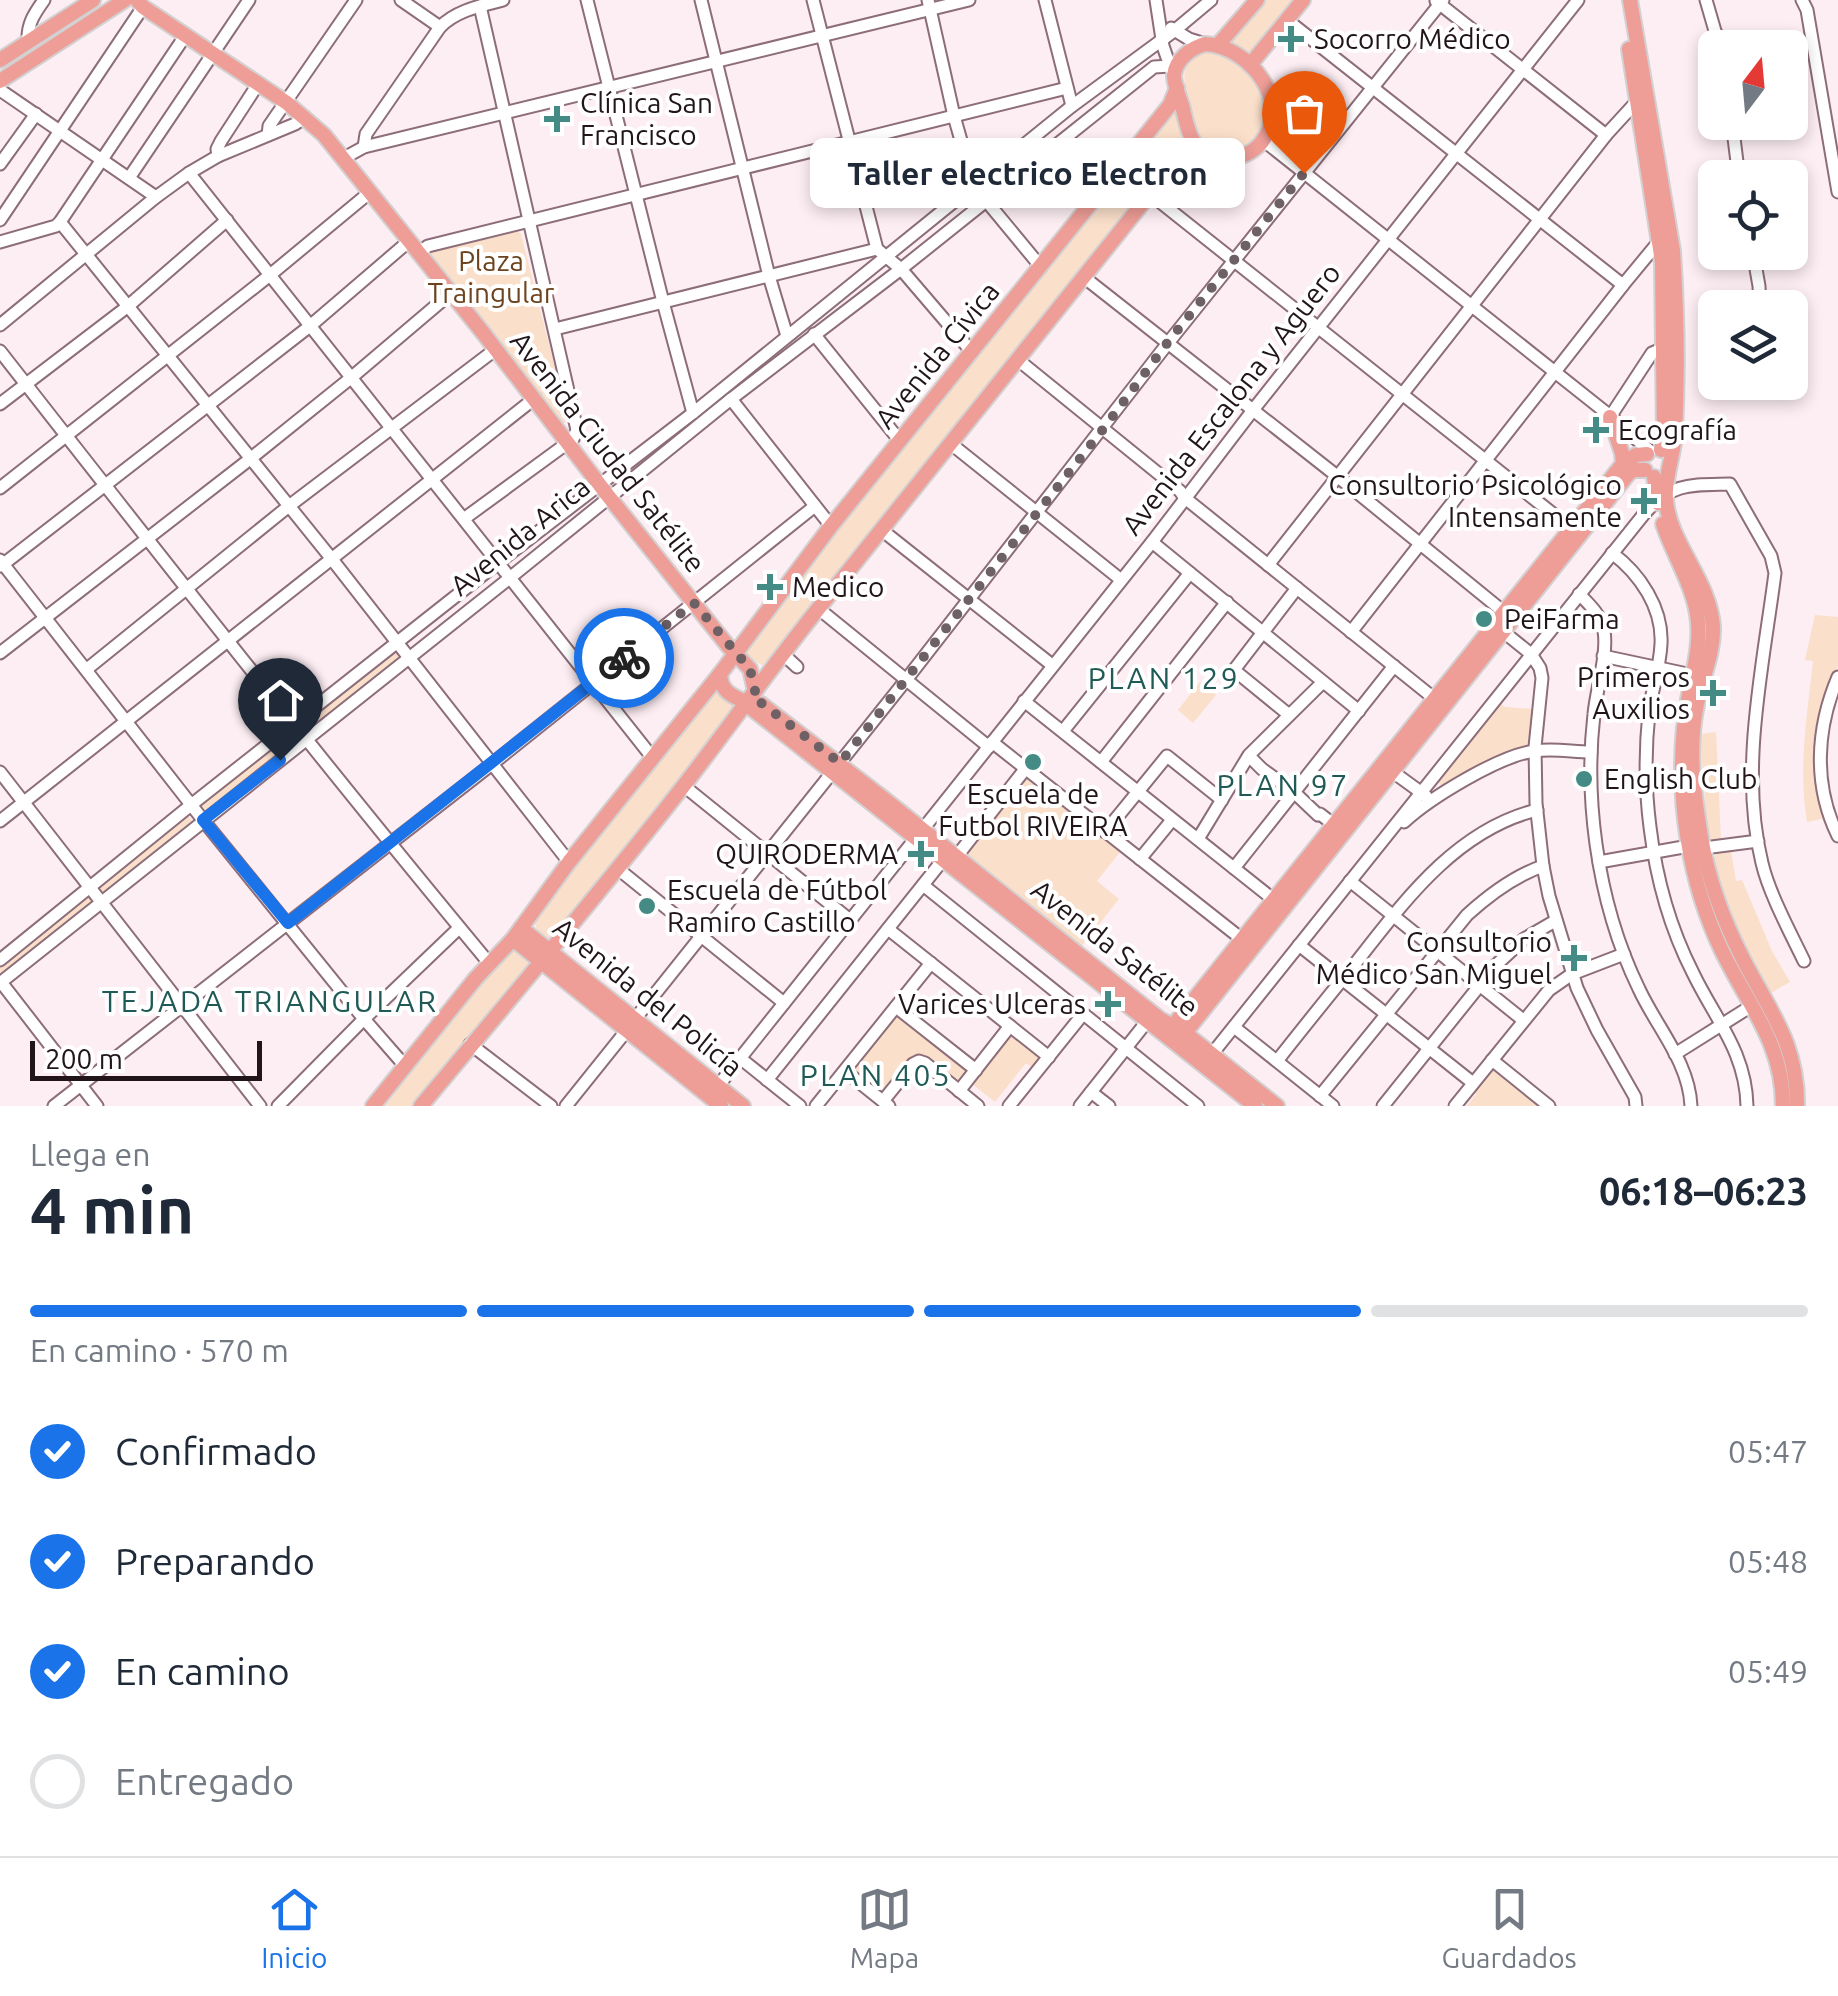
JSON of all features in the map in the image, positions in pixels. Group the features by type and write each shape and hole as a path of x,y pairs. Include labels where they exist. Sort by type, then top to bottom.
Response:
{"main road":[{"path":"0,60 92,0"},
{"path":"1,80 125,0"},
{"path":"1211,44 1257,0"},
{"path":"1250,66 1302,0"},
{"path":"1620,0 1642,98"},
{"path":"1630,0 1665,238 1676,396 1656,462 1668,538 1697,615 1698,648 1682,751 1684,806 1696,847 1759,1002 1779,1066 1783,1106"},
{"name":"Avenida Ciudad Satélite","path":"140,4 286,103 324,135 750,669 751,697"},
{"path":"1211,44 1230,49 1250,66 1272,96 1271,123 1263,140 1247,154 1221,158 1201,149 1191,137 1174,77 1186,54 1195,47 1211,44"},
{"name":"Avenida Cívica","path":"720,674 832,526 1170,105 1174,77"},
{"path":"421,1106 684,786 783,654 1182,154 1201,149"},
{"path":"1656,462 1664,436 1664,348 1670,313"},
{"path":"1610,417 1623,464"},
{"path":"1328,820 1393,772 1440,702 1575,532 1623,464 1636,455 1656,462"},
{"path":"1575,532 1629,473 1656,462"},
{"path":"1662,498 1699,578 1712,620 1710,656 1702,676 1693,734 1696,847"},
{"path":"720,674 720,683 727,692 751,697 920,833"},
{"path":"373,1106 517,934 568,862 720,674"},
{"path":"1176,1033 1279,904 1328,820 1440,702"},
{"name":"Avenida Satélite","path":"920,833 1150,1017 1176,1033 1255,1106"},
{"name":"Avenida del Policía","path":"517,934 631,1025 713,1099 743,1106"},
{"path":"1759,1002 1778,1020 1792,1058 1797,1106"},
{"name":"Avenida Satélite","path":"1208,1060 1277,1106"}],"street":[{"path":"28,42 32,17 44,0"},
{"path":"129,178 249,0"},
{"path":"268,134 269,126 356,0"},
{"path":"401,0 440,27"},
{"path":"364,146 371,127 440,27 460,12 503,0"},
{"path":"588,0 693,413"},
{"path":"702,0 786,336"},
{"path":"813,0 848,142 882,253 901,269 972,352"},
{"path":"342,159 364,146 822,36 930,5 969,0"},
{"path":"1046,0 1072,106"},
{"path":"1156,0 1162,40 1174,77"},
{"name":"Avenida Arica","path":"0,982 511,577 693,413 882,253 1211,0"},
{"name":"Avenida Escalona y Aguero","path":"713,1099 740,1058 1578,0"},
{"path":"1706,0 1715,30"},
{"path":"1802,0 1838,192"},
{"path":"566,1106 1439,2 1606,135"},
{"path":"0,220 140,4"},
{"path":"930,5 974,186 1041,267"},
{"path":"464,518 574,439 576,430 480,6"},
{"path":"1161,18 1174,30 1211,44"},
{"path":"1287,20 1623,285"},
{"path":"0,242 60,222 185,36"},
{"name":"Avenida Arica","path":"0,960 499,562 606,491 731,399 1154,67 1174,77"},
{"path":"1,80 36,114 156,197"},
{"path":"218,156 221,141 258,84"},
{"path":"405,1066 203,820 1,563 413,247 1067,88"},
{"path":"1268,565 1606,135 1642,98"},
{"path":"0,164 36,114"},
{"path":"0,325 189,173 305,117"},
{"path":"1263,140 1610,417 1656,462"},
{"path":"189,173 652,756"},
{"path":"0,488 369,193"},
{"path":"1150,194 1575,532"},
{"path":"0,404 128,307 227,220"},
{"path":"60,222 331,558 568,862"},
{"path":"1351,632 1623,285 1665,238"},
{"path":"554,329 769,276 882,253"},
{"path":"1085,278 1420,545 1504,622 1532,654 1542,678 1535,750 1536,810 1555,921 1596,1030 1635,1097 1636,1106"},
{"path":"0,652 352,377 450,292"},
{"path":"814,334 900,441"},
{"path":"1610,417 1652,354 1664,348"},
{"path":"87,669 289,506 496,349"},
{"path":"0,351 294,726 489,963"},
{"path":"1017,359 1440,702"},
{"path":"0,821 535,398"},
{"path":"731,399 832,526"},
{"path":"950,443 1120,579"},
{"path":"1208,1060 1647,510 1681,486 1730,484 1770,556 1774,573 1752,757 1758,841 1762,866 1804,961"},
{"path":"54,1106 815,506"},
{"path":"884,530 1052,665"},
{"path":"1152,542 1359,710"},
{"path":"1612,553 1633,572 1654,608 1661,641 1649,710 1646,757 1648,812 1668,913 1683,952 1740,1062 1747,1106"},
{"path":"1063,732 1190,573"},
{"path":"1288,714 1234,670 1297,588"},
{"path":"1579,594 1594,610 1604,636 1591,752 1592,806 1606,898 1624,954 1648,1008 1688,1080 1692,1106"},
{"path":"1101,762 1227,602"},
{"path":"819,609 1247,944"},
{"path":"783,654 797,668"},
{"path":"1603,656 1692,675"},
{"path":"1234,868 1394,666"},
{"path":"1838,677 1822,728 1820,760 1823,792 1838,836"},
{"path":"1198,840 1249,755 1322,682"},
{"path":"1024,701 1279,904"},
{"path":"1374,852 1434,798 1490,767 1535,750 1591,752"},
{"path":"1105,832 1167,756 1222,800"},
{"path":"1257,763 1328,820"},
{"path":"768,1080 923,885 1026,768"},
{"path":"0,772 260,1106"},
{"path":"1393,772 1420,794 1434,798"},
{"path":"684,786 850,920"},
{"path":"1277,1061 1431,872 1492,828 1536,810"},
{"path":"1140,859 1172,820"},
{"path":"1599,862 1758,841"},
{"path":"1320,1096 1467,915 1514,880 1543,866"},
{"path":"617,868 784,1003"},
{"path":"1350,882 1523,1020"},
{"path":"923,885 1198,1106"},
{"path":"1383,1106 1512,948 1535,930 1555,921"},
{"path":"278,1106 459,928"},
{"path":"888,928 1049,1057"},
{"path":"1299,945 1473,1083 1520,1084 1523,1020 1549,990 1572,974 1624,954"},
{"path":"816,1106 931,963"},
{"path":"0,982 97,1106"},
{"path":"1675,1054 1759,1002"},
{"path":"896,1007 976,1070"},
{"path":"1009,1106 1083,1014"},
{"path":"1080,1106 1150,1017"},
{"path":"960,1091 1010,1026"},
{"path":"1234,1027 1334,1106"},
{"path":"470,1044 551,1106"},
{"path":"740,1058 800,1106"},
{"path":"845,1070 886,1104 912,1064 918,1061 978,1106"},
{"path":"1455,1106 1473,1083"},
{"path":"1091,1092 1110,1106"}],"green space":[{"path":"1264,0 1295,0 1251,56 1229,40"},
{"path":"1213,51 1232,58 1260,88 1266,104 1264,122 1256,137 1230,151 1213,149 1201,138 1184,81 1192,59"},
{"path":"1175,107 1182,141 863,545 763,665 754,660 743,647"},
{"name":"Plaza Traingular","path":"516,230 521,234 568,419 565,423 560,423 430,256 435,250"},
{"path":"1815,615 1838,617 1838,665 1826,694 1816,741 1826,818 1807,822 1803,762 1813,661 1805,660"},
{"path":"395,651 400,657 307,733 302,727"},
{"path":"1200,682 1216,695 1193,723 1178,710"},
{"path":"719,691 736,704 737,710 558,934 547,938 536,932 535,918 579,853"},
{"path":"1499,703 1533,709 1529,743 1440,785 1438,779"},
{"path":"295,731 300,737 202,814 197,807"},
{"path":"1716,732 1721,841 1712,841 1707,830 1700,734"},
{"path":"1027,777 1120,852 1097,881 1119,899 1081,947 967,855"},
{"path":"188,816 194,823 0,976 0,965"},
{"path":"1731,851 1736,881 1742,880 1772,951 1790,982 1769,994 1736,928 1713,858 1718,852"},
{"path":"514,951 530,962 527,974 418,1106 379,1106 503,957"},
{"path":"897,1013 970,1070 960,1085 926,1060 884,1095 851,1069"},
{"path":"1011,1035 1039,1055 1039,1061 1033,1068 1026,1063 995,1102 972,1084"},
{"path":"1492,1066 1544,1106 1467,1106"}],"way so far":[{"path":"624,658 694,603 750,669 755,691 752,696 840,763 1304,173"}],"place":[{"name":"Socorro Médico","path":"1291,39"},
{"name":"Clínica San Francisco","path":"557,119"},
{"name":"Taller electrico Electron","path":"1304,173"},
{"name":"Ecografía","path":"1596,430"},
{"name":"Consultorio Psicológico Intensamente","path":"1644,501"},
{"name":"Medico","path":"770,587"},
{"name":"PeiFarma","path":"1484,619"},
{"name":"Primeros Auxilios","path":"1713,693"},
{"name":"Escuela de Futbol RIVEIRA","path":"1033,762"},
{"name":"English Club","path":"1584,779"},
{"name":"QUIRODERMA","path":"921,854"},
{"name":"Escuela de Fútbol Ramiro Castillo","path":"647,906"},
{"name":"Consultorio Médico San Miguel","path":"1574,958"},
{"name":"Varices Ulceras","path":"1108,1004"}],"district":[{"name":"PLAN 129","path":"1164,679"},
{"name":"PLAN 97","path":"1283,786"},
{"name":"TEJADA TRIANGULAR","path":"270,1002"},
{"name":"PLAN 405","path":"876,1076"}],"route":[{"path":"280,760 203,820 288,923 624,658"}]}
